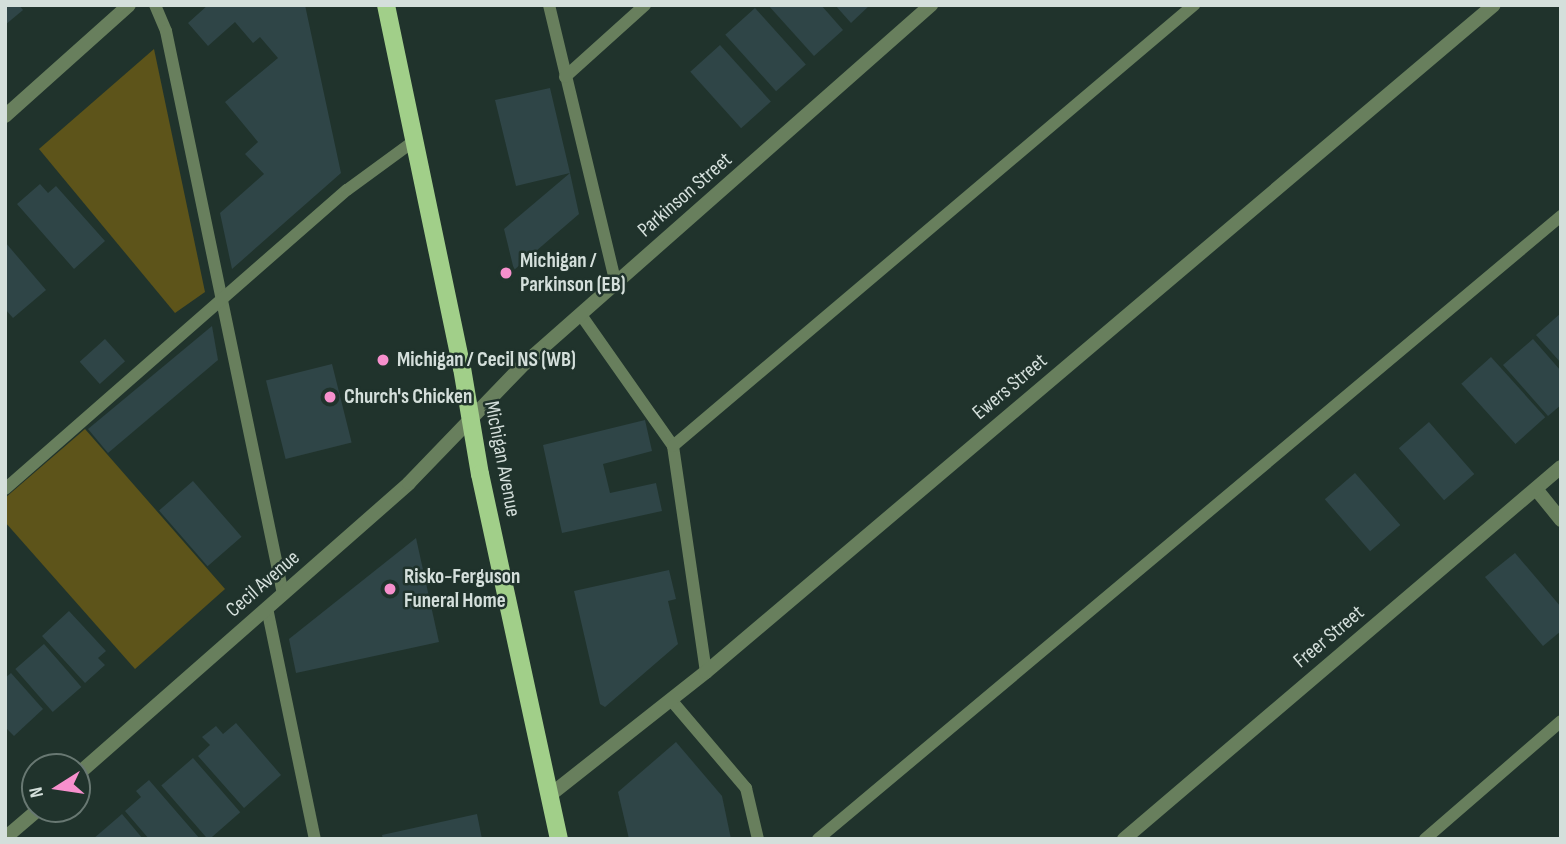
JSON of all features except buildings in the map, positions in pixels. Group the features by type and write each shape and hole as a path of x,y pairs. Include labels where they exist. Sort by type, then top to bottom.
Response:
{"main road":[{"name":"Michigan Avenue","path":"386,5 480,474 559,839"}],"street":[{"path":"5,116 129,5"},
{"name":"Parkinson Street","path":"471,420 524,364 931,5"},
{"name":"Ewers Street","path":"550,795 706,672 1494,5"},
{"name":"Cecil Avenue","path":"91,763 409,483 471,420"},
{"name":"Freer Street","path":"1124,839 1561,467"},
{"path":"1536,489 1561,520"},
{"path":"5,838 22,823"}],"lane":[{"path":"155,5 166,31 283,594"},
{"path":"549,5 616,284"},
{"path":"565,77 645,5"},
{"path":"673,446 1195,5"},
{"path":"5,489 346,190 414,141"},
{"path":"818,839 1561,216"},
{"path":"581,315 673,446 706,672"},
{"path":"267,608 315,839"},
{"path":"671,699 746,788 758,839"},
{"path":"1425,839 1561,721"}],"shaded area":[{"path":"154,49 205,292 175,313 39,149"},
{"path":"85,429 225,589 135,669 5,522 5,498"}],"place":[{"name":"Michigan / Parkinson (EB)","path":"506,273"},
{"name":"Michigan / Cecil NS (WB)","path":"383,360"},
{"name":"Church's Chicken","path":"330,397"},
{"name":"Risko-Ferguson Funeral Home","path":"390,589"}]}
